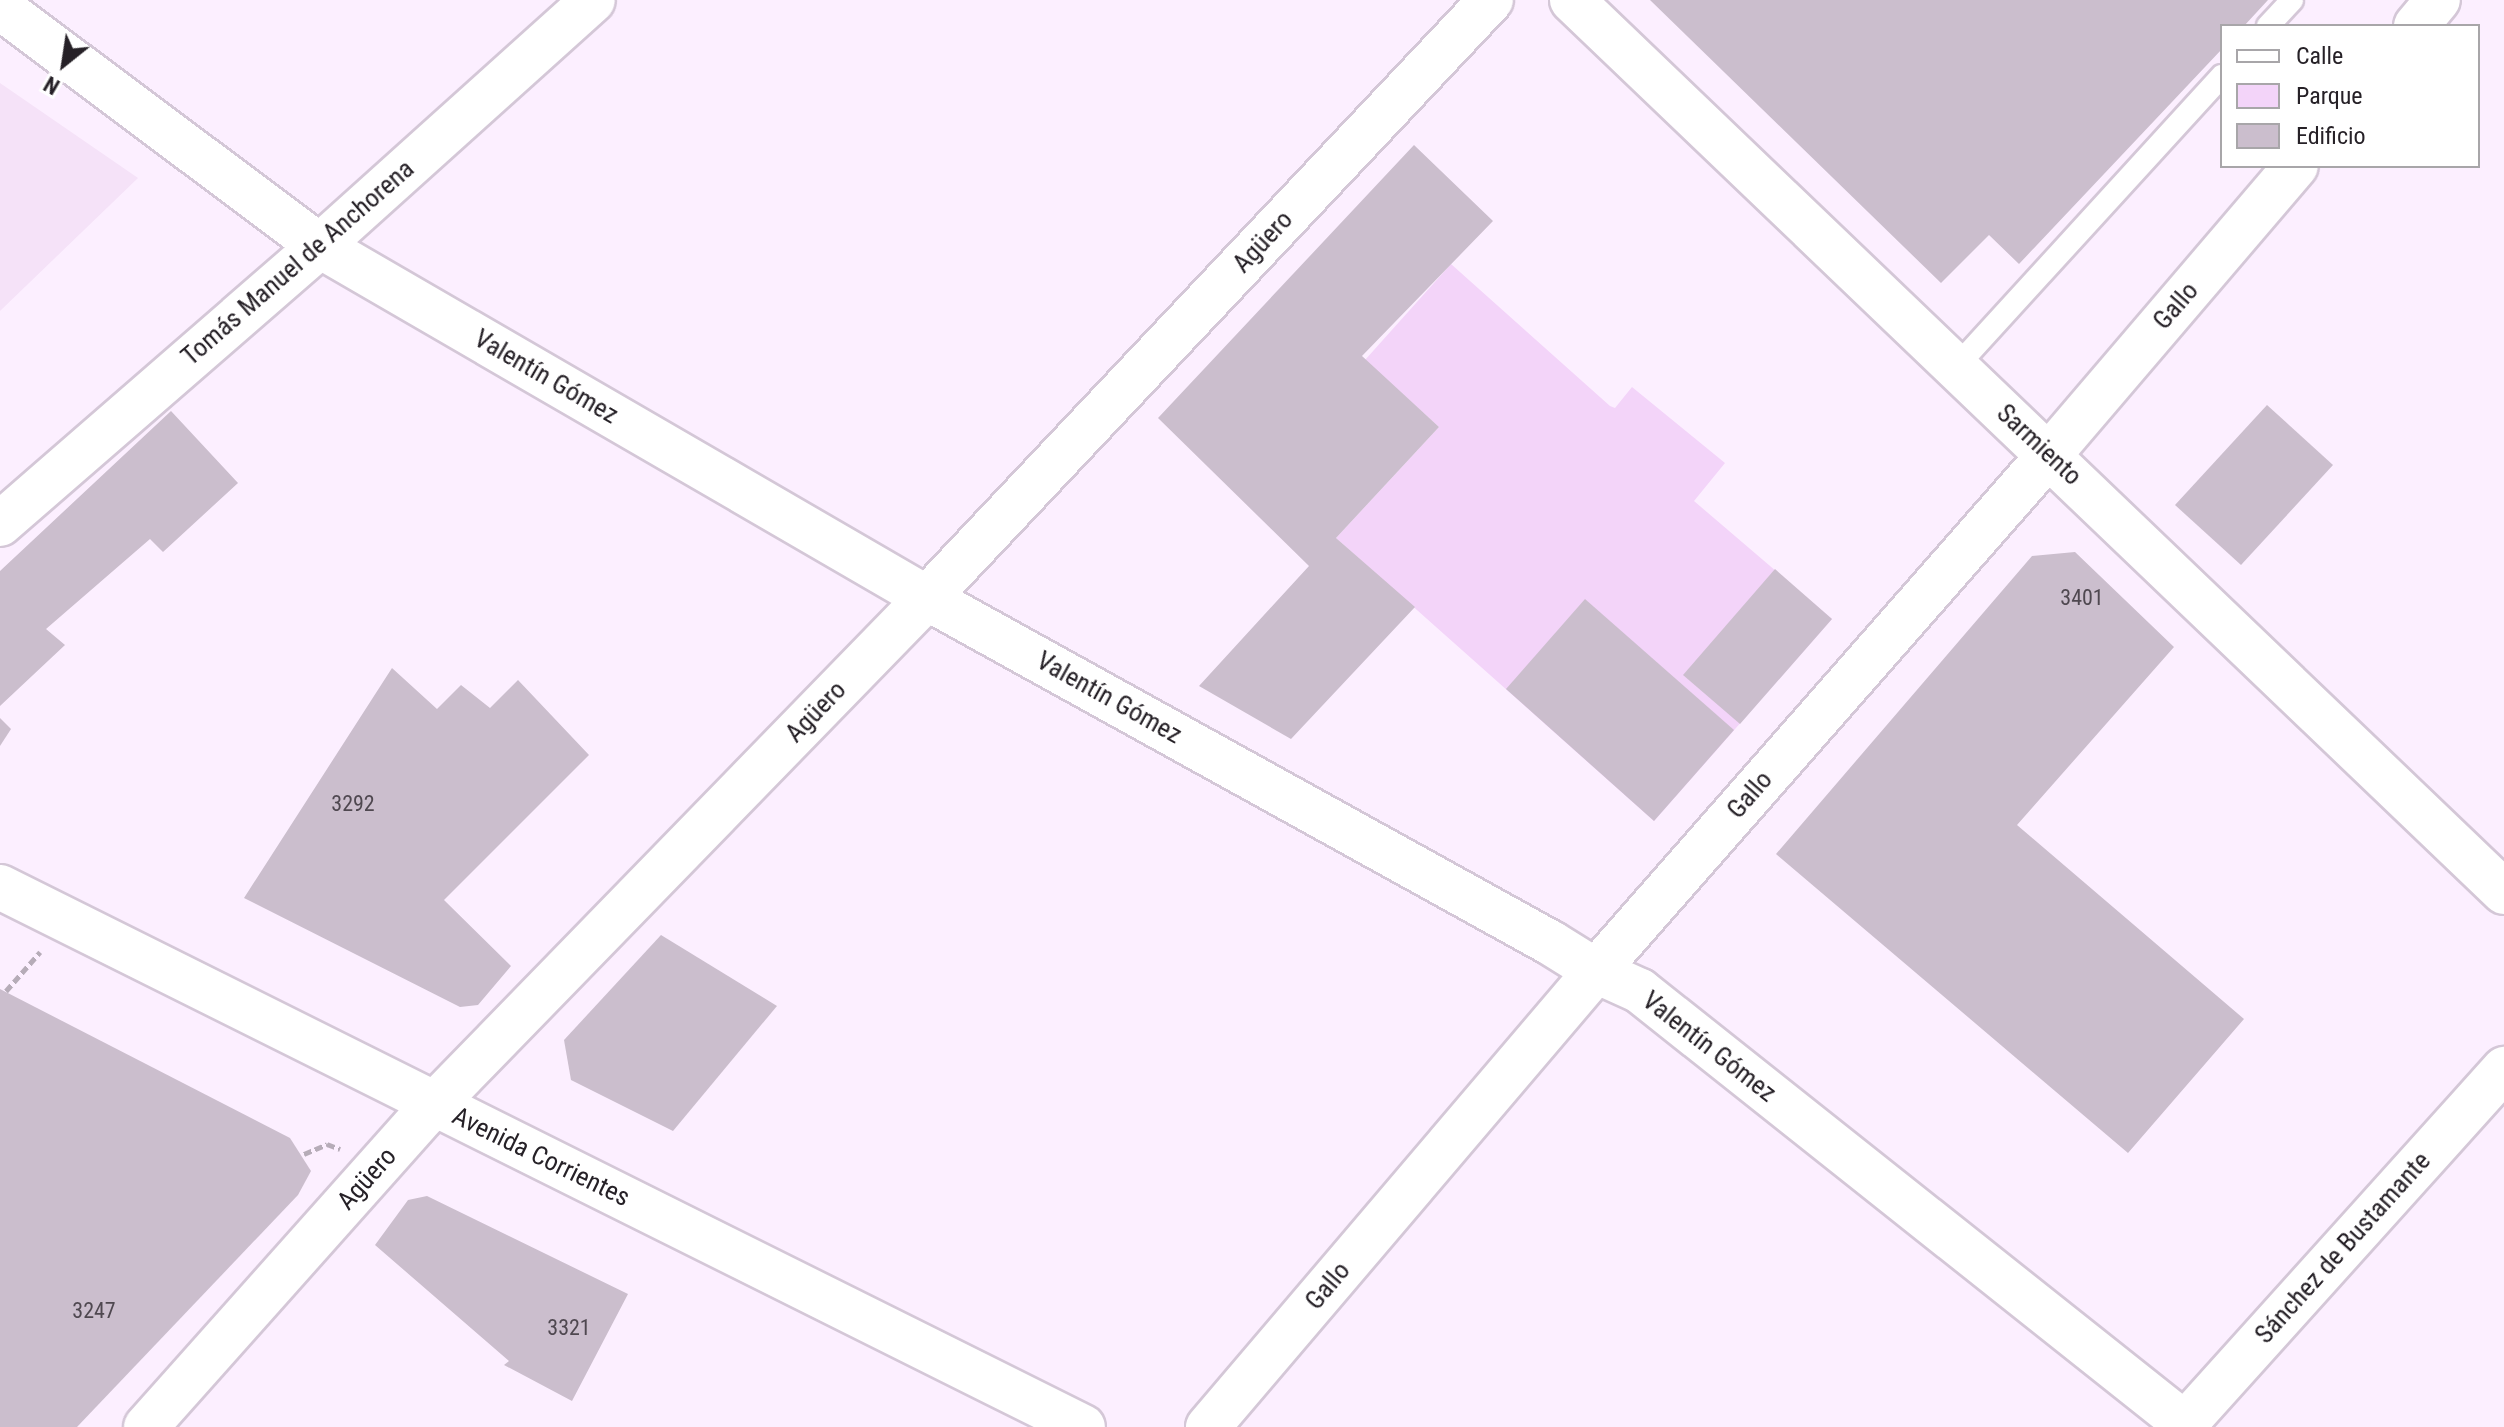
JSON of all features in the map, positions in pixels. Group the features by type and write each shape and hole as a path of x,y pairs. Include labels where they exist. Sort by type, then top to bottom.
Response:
{"street":[{"name":"Tomás Manuel de Anchorena","path":"0,524 320,246 593,0"},
{"name":"Agüero","path":"161,1422 434,1105 927,598 1491,0"},
{"name":"Sarmiento","path":"1572,0 2504,892"},
{"path":"2418,24 2438,0"},
{"name":"Valentín Gómez","path":"0,7 320,246 927,598 1596,971 1640,991 2185,1426"},
{"name":"Gallo","path":"1208,1427 1596,971 2049,455 2294,168"},
{"name":"Avenida Corrientes","path":"0,887 1083,1427"},
{"name":"Sánchez de Bustamante","path":"2185,1426 2504,1069"}],"lane":[{"path":"2277,23 2292,0"},
{"path":"1956,367 2220,78"}],"shaded area":[{"path":"0,83 138,178 0,311"}],"green space":[{"path":"1451,264 1610,406 1615,408 1632,387 1725,463 1694,501 1832,619 1654,821 1336,538 1439,427 1365,360"}],"building":[{"path":"1650,0 2268,0 2246,24 2220,24 2220,51 2019,264 1989,235 1941,283"},
{"path":"1414,145 1493,221 1362,356 1439,427 1336,538 1415,607 1291,739 1199,686 1309,566 1158,418"},
{"path":"2267,405 2333,465 2241,565 2175,505"},
{"path":"171,411 238,483 163,552 150,539 46,629 65,645 0,706 0,571"},
{"path":"2075,552 2174,647 2017,825 2244,1019 2128,1153 1776,854 2032,556"},
{"path":"1775,569 1832,619 1740,724 1683,675"},
{"path":"1585,599 1734,730 1654,821 1506,689"},
{"path":"392,668 437,709 461,685 490,708 518,680 589,755 444,900 511,966 478,1005 460,1007 244,898"},
{"path":"0,718 11,729 0,746"},
{"path":"661,935 777,1006 673,1131 571,1080 564,1040"},
{"path":"0,989 290,1138 311,1171 298,1195 77,1427 0,1427"},
{"path":"427,1196 628,1294 572,1401 504,1365 509,1361 375,1245 408,1200"}]}
